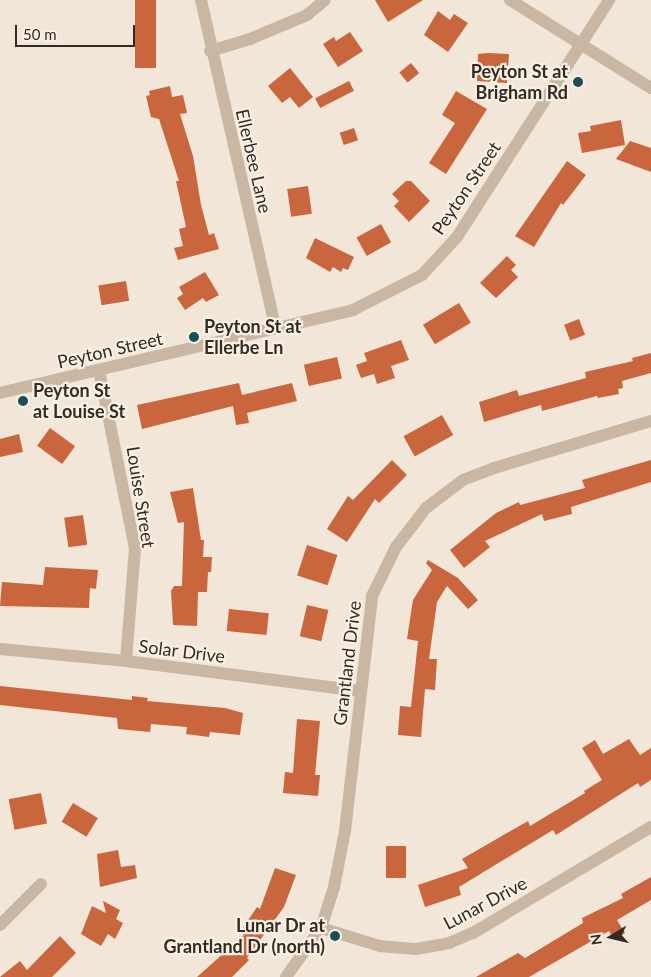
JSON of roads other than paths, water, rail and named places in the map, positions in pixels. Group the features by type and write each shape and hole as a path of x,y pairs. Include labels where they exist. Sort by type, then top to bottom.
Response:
{"street":[{"name":"Ellerbee Lane","path":"201,0 210,51 276,329"},
{"path":"210,51 250,39 307,15 325,0"},
{"path":"510,0 651,88"},
{"name":"Peyton Street","path":"0,393 353,310 422,275 458,236 609,0"},
{"name":"Louise Street","path":"99,370 135,548 126,661"},
{"name":"Grantland Drive","path":"286,977 321,928 334,887 345,830 372,596 396,547 426,508 463,480 494,468 651,421"},
{"name":"Solar Drive","path":"0,649 126,661 360,691"},
{"name":"Lunar Drive","path":"321,928 380,946 416,949 448,943 473,933 651,827"},
{"path":"0,925 41,884"}],"place":[{"name":"Peyton St at Brigham Rd","path":"578,82"},
{"name":"Peyton St at Ellerbe Ln","path":"194,337"},
{"name":"Peyton St at Louise St","path":"23,401"},
{"name":"Lunar Dr at Grantland Dr (north)","path":"335,936"}]}
